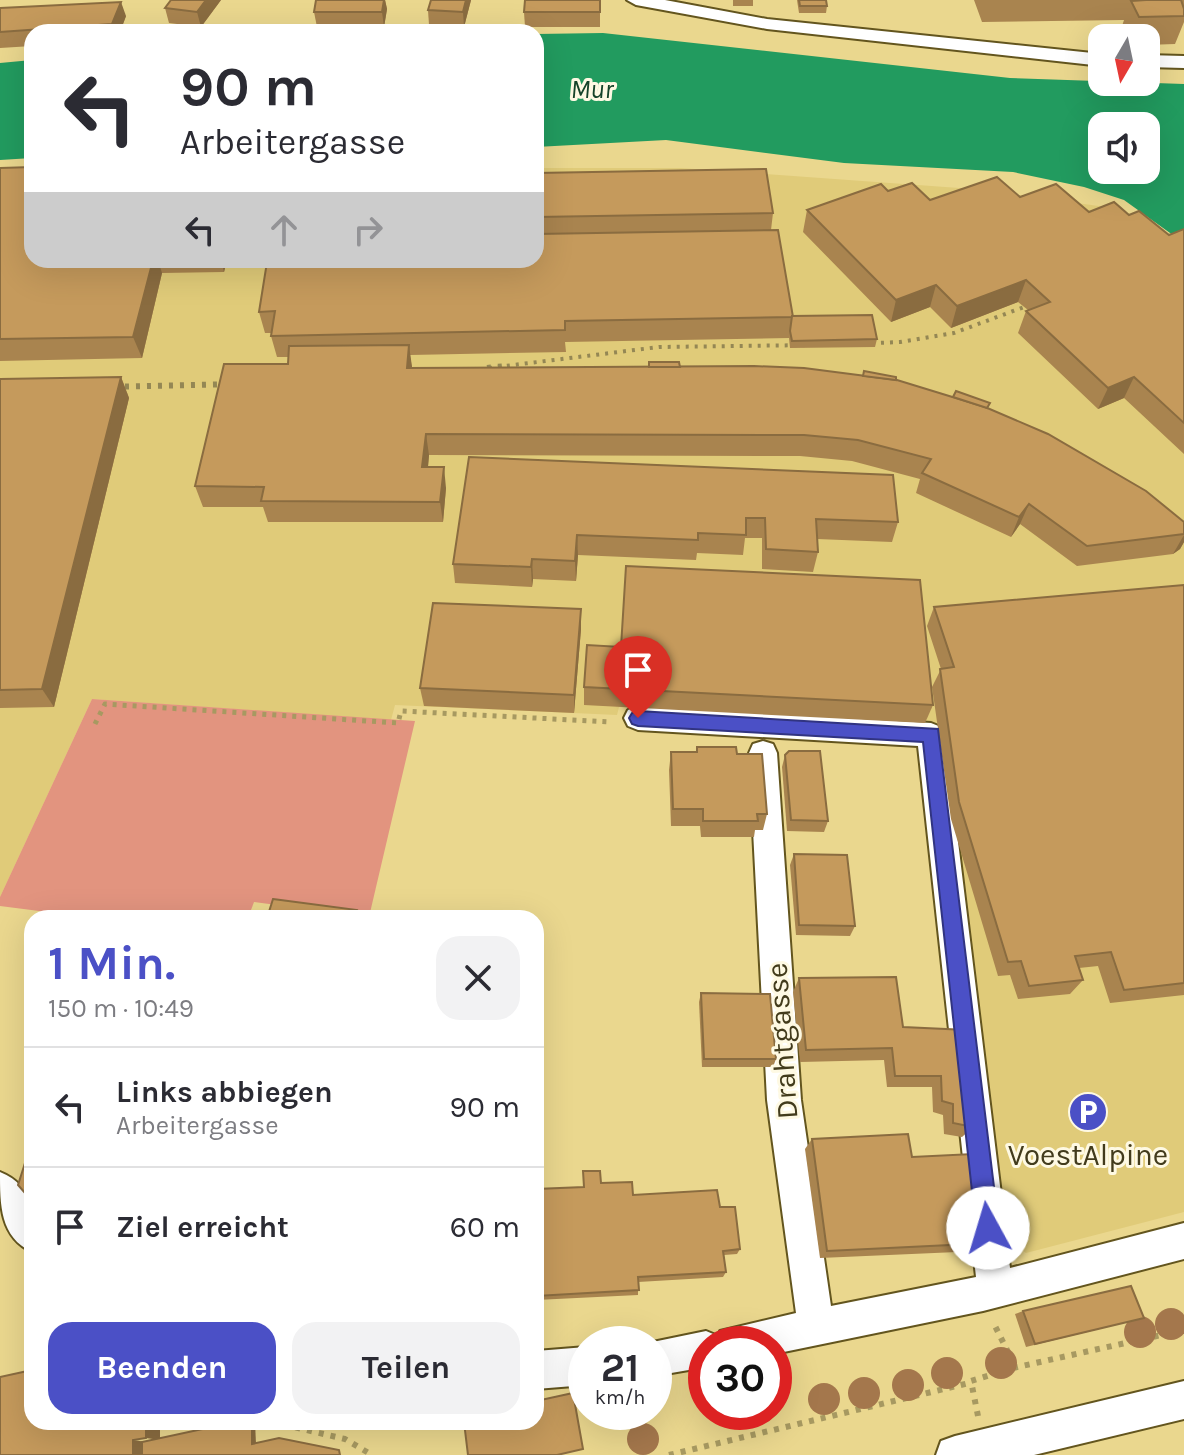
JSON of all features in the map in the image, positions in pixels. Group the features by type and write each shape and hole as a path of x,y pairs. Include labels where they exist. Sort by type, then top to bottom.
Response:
{"street":[{"path":"636,0 767,24 1088,58"},
{"path":"764,0 767,24"},
{"path":"1160,61 1184,62"},
{"path":"638,718 931,735 994,1305"},
{"name":"Drahtgasse","path":"763,753 784,1100 816,1329"},
{"path":"0,1189 24,1223"},
{"path":"792,1333 994,1305 1184,1241"},
{"path":"544,1369 568,1367"},
{"path":"972,1451 1184,1400"}],"path":[{"path":"95,724 105,704 398,723 401,711 618,722 638,718"},
{"path":"994,1305 1013,1359 1013,1368"},
{"path":"669,1455 969,1383 1013,1368 1184,1330"},
{"path":"969,1383 972,1451"},
{"path":"306,1430 345,1439 372,1455"}],"shaded area":[{"path":"544,168 681,168 973,189 1106,207 1140,219 1184,242 1184,1212 1026,1253 999,1234 937,723 619,707 617,715 395,705 391,720 92,699 0,897 0,180 24,240 24,268 544,268"},
{"path":"92,699 415,721 371,910 315,910 254,902 251,910 31,910 0,906 0,897"}],"water":[{"name":"Mur","path":"603,33 1010,78 1088,81 1088,96 1160,96 1160,83 1184,84 1184,243 1124,200 1084,187 1013,172 844,163 666,140 544,147 544,34"},
{"path":"24,61 24,158 0,160 0,63"}],"building":[{"path":"171,0 206,0 197,12 165,8"},
{"path":"316,0 384,0 382,12 314,12"},
{"path":"431,0 466,0 463,12 428,10"},
{"path":"525,0 600,0 600,12 524,12"},
{"path":"799,0 826,0 827,6 800,6"},
{"path":"1181,0 1184,16 1139,17 1131,1"},
{"path":"121,2 112,24 24,24 24,30 0,32 0,8"},
{"path":"24,167 24,268 151,268 133,337 0,339 0,168"},
{"path":"766,169 773,213 544,217 544,173"},
{"path":"997,177 1020,197 1056,184 1089,212 1114,202 1129,215 1139,211 1169,235 1184,229 1184,423 1134,377 1108,388 1026,311 1050,302 1026,280 957,306 936,285 896,300 807,210 881,184 888,191 912,183 930,200"},
{"path":"778,230 793,317 565,321 565,330 271,336 275,311 259,312 266,268 544,268 544,234"},
{"path":"872,315 877,339 792,341 792,316"},
{"path":"409,345 407,368 754,366 804,368 897,380 985,407 1048,434 1146,491 1184,522 1184,534 1087,546 1029,504 1019,517 922,473 931,459 858,440 804,435 426,434 422,467 444,467 440,502 261,501 264,487 195,486 224,364 288,364 289,346"},
{"path":"649,362 679,362 680,367 649,367"},
{"path":"864,371 896,377 896,380 863,376"},
{"path":"121,377 42,689 0,690 0,379"},
{"path":"956,391 990,403 987,408 953,397"},
{"path":"469,457 893,475 898,522 816,519 818,552 766,549 765,518 746,518 746,535 698,533 698,540 577,535 575,561 532,559 531,567 453,564"},
{"path":"626,566 920,580 933,705 584,687 587,645 621,647"},
{"path":"1184,585 1184,983 1124,990 1111,952 1075,956 1083,980 1029,986 1021,961 1008,962 959,802 940,669 954,667 934,607"},
{"path":"433,603 581,609 574,695 420,688"},
{"path":"697,747 736,747 737,754 762,754 767,814 757,814 758,821 703,821 703,809 673,809 671,752 697,752"},
{"path":"789,751 820,751 828,821 791,820 785,755"},
{"path":"794,854 847,855 855,926 799,925"},
{"path":"273,899 357,910 270,910"},
{"path":"896,977 903,1027 967,1030 973,1127 953,1123 953,1104 942,1101 941,1076 895,1076 892,1048 806,1050 799,978"},
{"path":"701,993 770,994 776,1059 704,1059"},
{"path":"908,1134 912,1157 973,1154 991,1243 827,1251 812,1139"},
{"path":"24,1166 24,1192 18,1185"},
{"path":"583,1171 600,1171 601,1183 632,1182 633,1195 717,1190 720,1207 735,1207 740,1249 723,1251 726,1272 638,1277 639,1290 544,1296 544,1189 584,1187"},
{"path":"1131,1286 1144,1318 1035,1344 1023,1311"},
{"path":"24,1372 24,1430 146,1430 146,1438 133,1440 133,1455 0,1455 0,1377"},
{"path":"568,1394 568,1430 580,1430 583,1449 557,1455 468,1455 465,1430 544,1430 544,1399"},
{"path":"198,1430 252,1430 252,1444 279,1438 339,1450 340,1455 142,1455 142,1442"}],"railway":[{"path":"854,344 900,342 954,333 1024,307"},
{"path":"501,367 659,347 814,345"},
{"path":"501,367 506,366"},
{"path":"487,368 501,367"},
{"path":"489,368 501,367"},
{"path":"103,387 239,384"}],"place":[{"name":"VoestAlpine","path":"1088,1112"}],"route":[{"path":"638,718 931,735 988,1228"}]}
